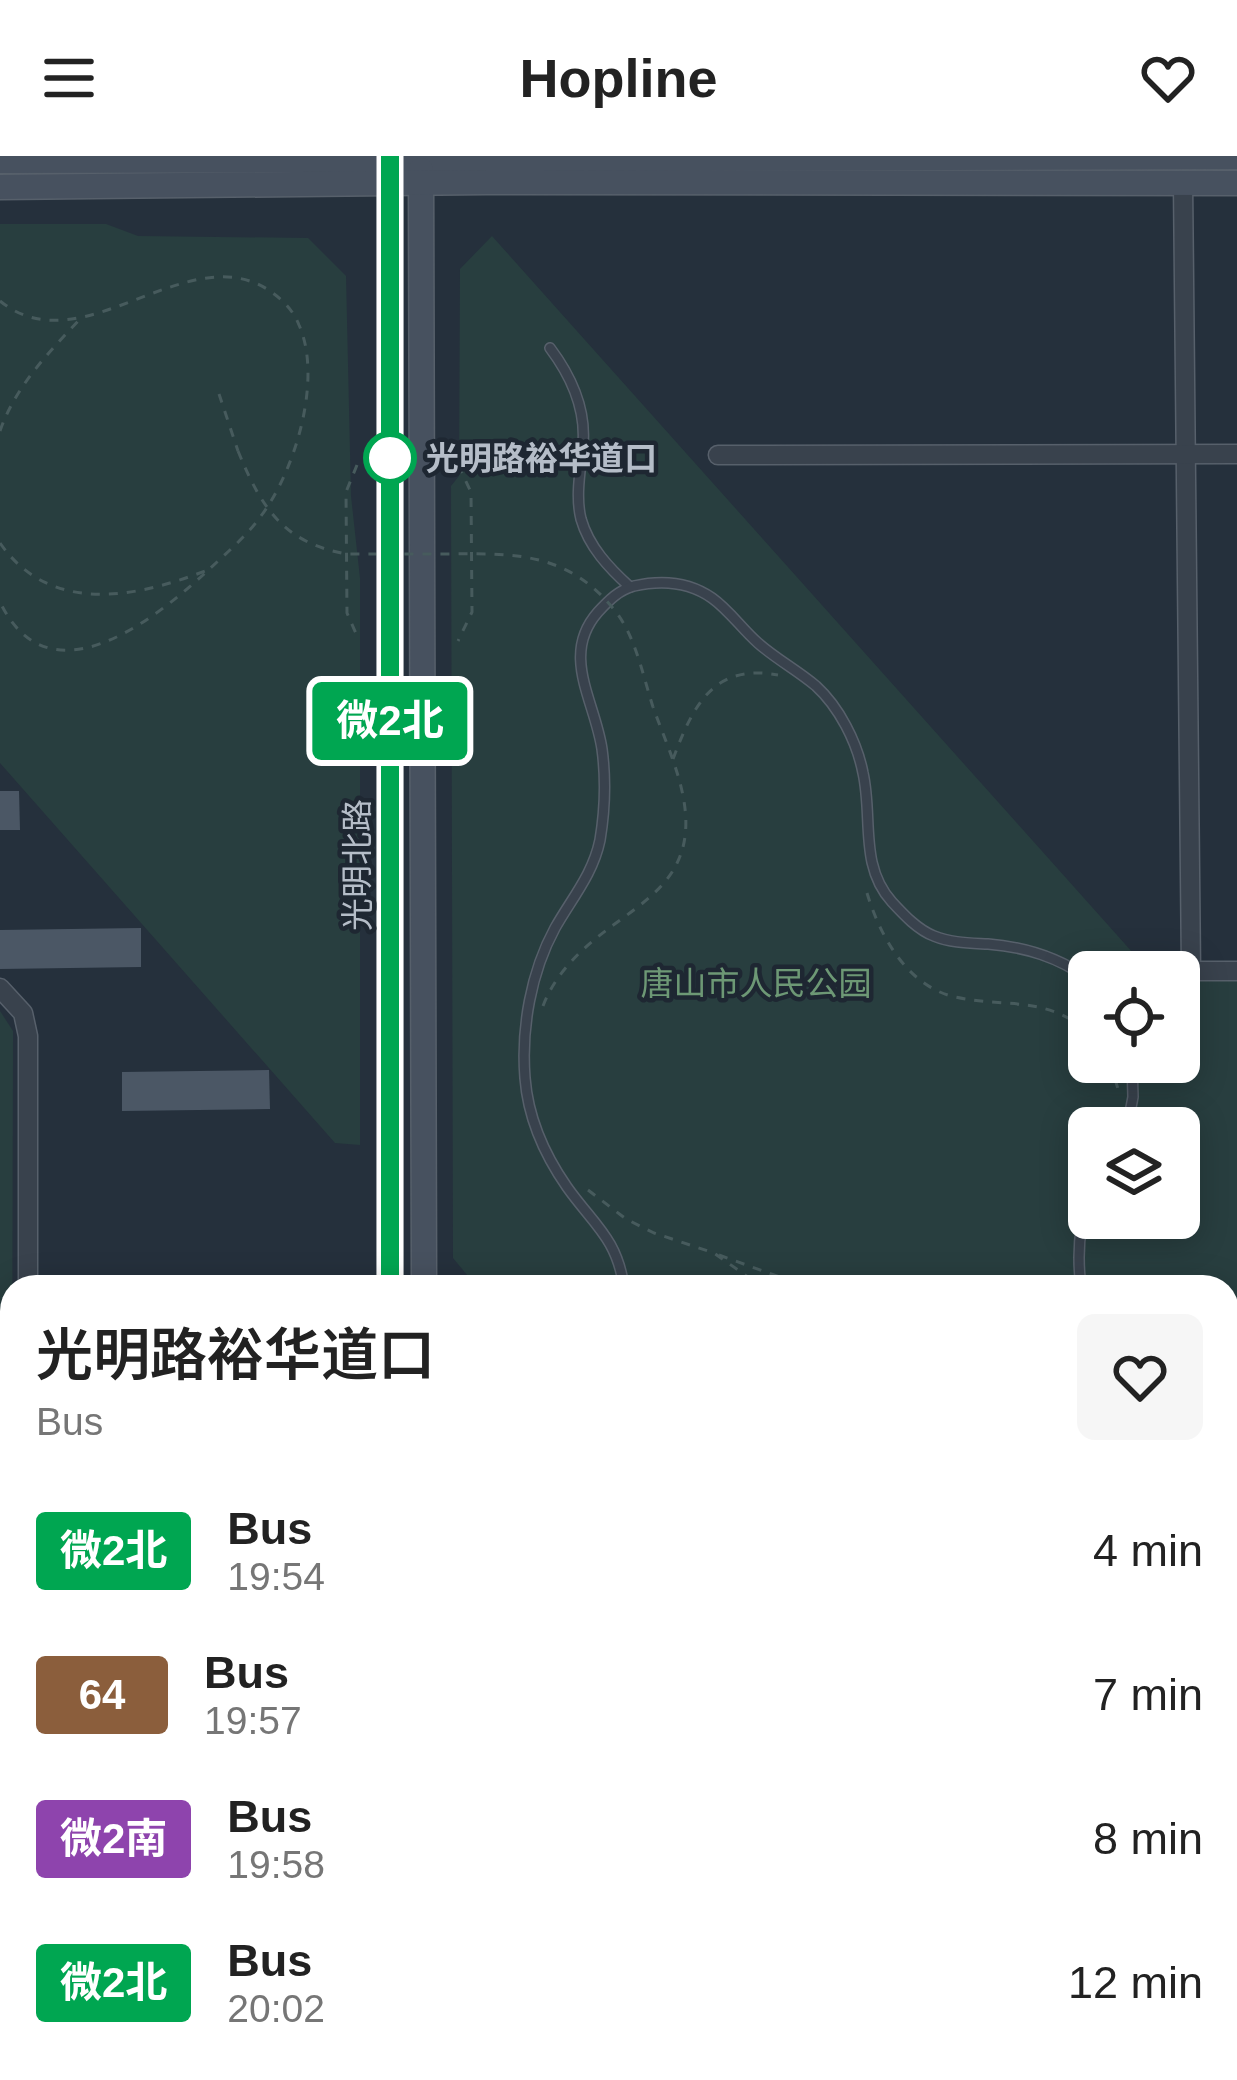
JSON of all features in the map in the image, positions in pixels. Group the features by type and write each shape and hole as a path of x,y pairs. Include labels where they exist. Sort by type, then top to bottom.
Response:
{"main road":[{"path":"0,161 420,166 1237,157"},
{"path":"0,187 390,166"},
{"name":"光明北路","path":"390,166 390,1275"},
{"path":"420,166 1237,183"},
{"name":"光明北路","path":"420,166 424,1275"}],"street":[{"path":"1183,183 1190,971 1237,971"},
{"path":"718,455 1237,454"},
{"path":"0,988 22,1013 28,1036 28,1275"}],"lane":[{"path":"550,348 574,386 581,411 581,520 596,551 630,587"},
{"path":"623,1275 609,1238 568,1188 537,1132 525,1079 524,1041 532,992 554,930 595,861 604,807 602,754 580,666 580,643 588,625 621,590 683,584 716,600 760,645 818,688 856,748 863,771 868,848 876,881 911,922 933,936 1019,948 1068,966"},
{"path":"1079,1239 1080,1275"}],"path":[{"path":"0,301 30,318 56,321 81,318 187,283 236,278 279,297 299,325 308,369 296,447 262,515 209,569 144,624 89,648 50,648 16,628 0,602"},
{"path":"0,431 14,400 46,355 81,318"},
{"path":"219,394 250,479 274,518 307,542 346,554 512,553 540,559 598,592 628,633 681,786 685,838 676,866 660,887 578,955 547,995 542,1009"},
{"path":"357,465 346,492 346,554 347,613 358,638"},
{"path":"458,465 471,492 472,554 472,612 458,641"},
{"path":"0,543 31,575 62,590 127,595 209,569"},
{"path":"1117,1083 1118,1094"},
{"path":"588,1190 654,1233 777,1275"},
{"path":"714,1253 745,1275"}],"green space":[{"path":"0,224 106,224 138,236 308,238 346,276 351,496 360,578 360,1145 335,1143 0,763"},
{"name":"唐山市人民公园","path":"492,236 1131,951 1068,951 1068,1083 1200,1083 1200,973 1237,974 1237,1275 467,1275 453,1258 451,486 459,476 460,269"},
{"path":"0,1011 13,1031 12,1275 0,1275"}],"building":[{"path":"0,791 19,791 20,830 0,830"},
{"path":"141,928 141,967 0,969 0,930"},
{"path":"269,1070 270,1109 122,1111 122,1072"}],"bus line":[{"name":"微2北","path":"390,156 390,1275"}],"place":[{"name":"光明路裕华道口","path":"390,458"}]}
